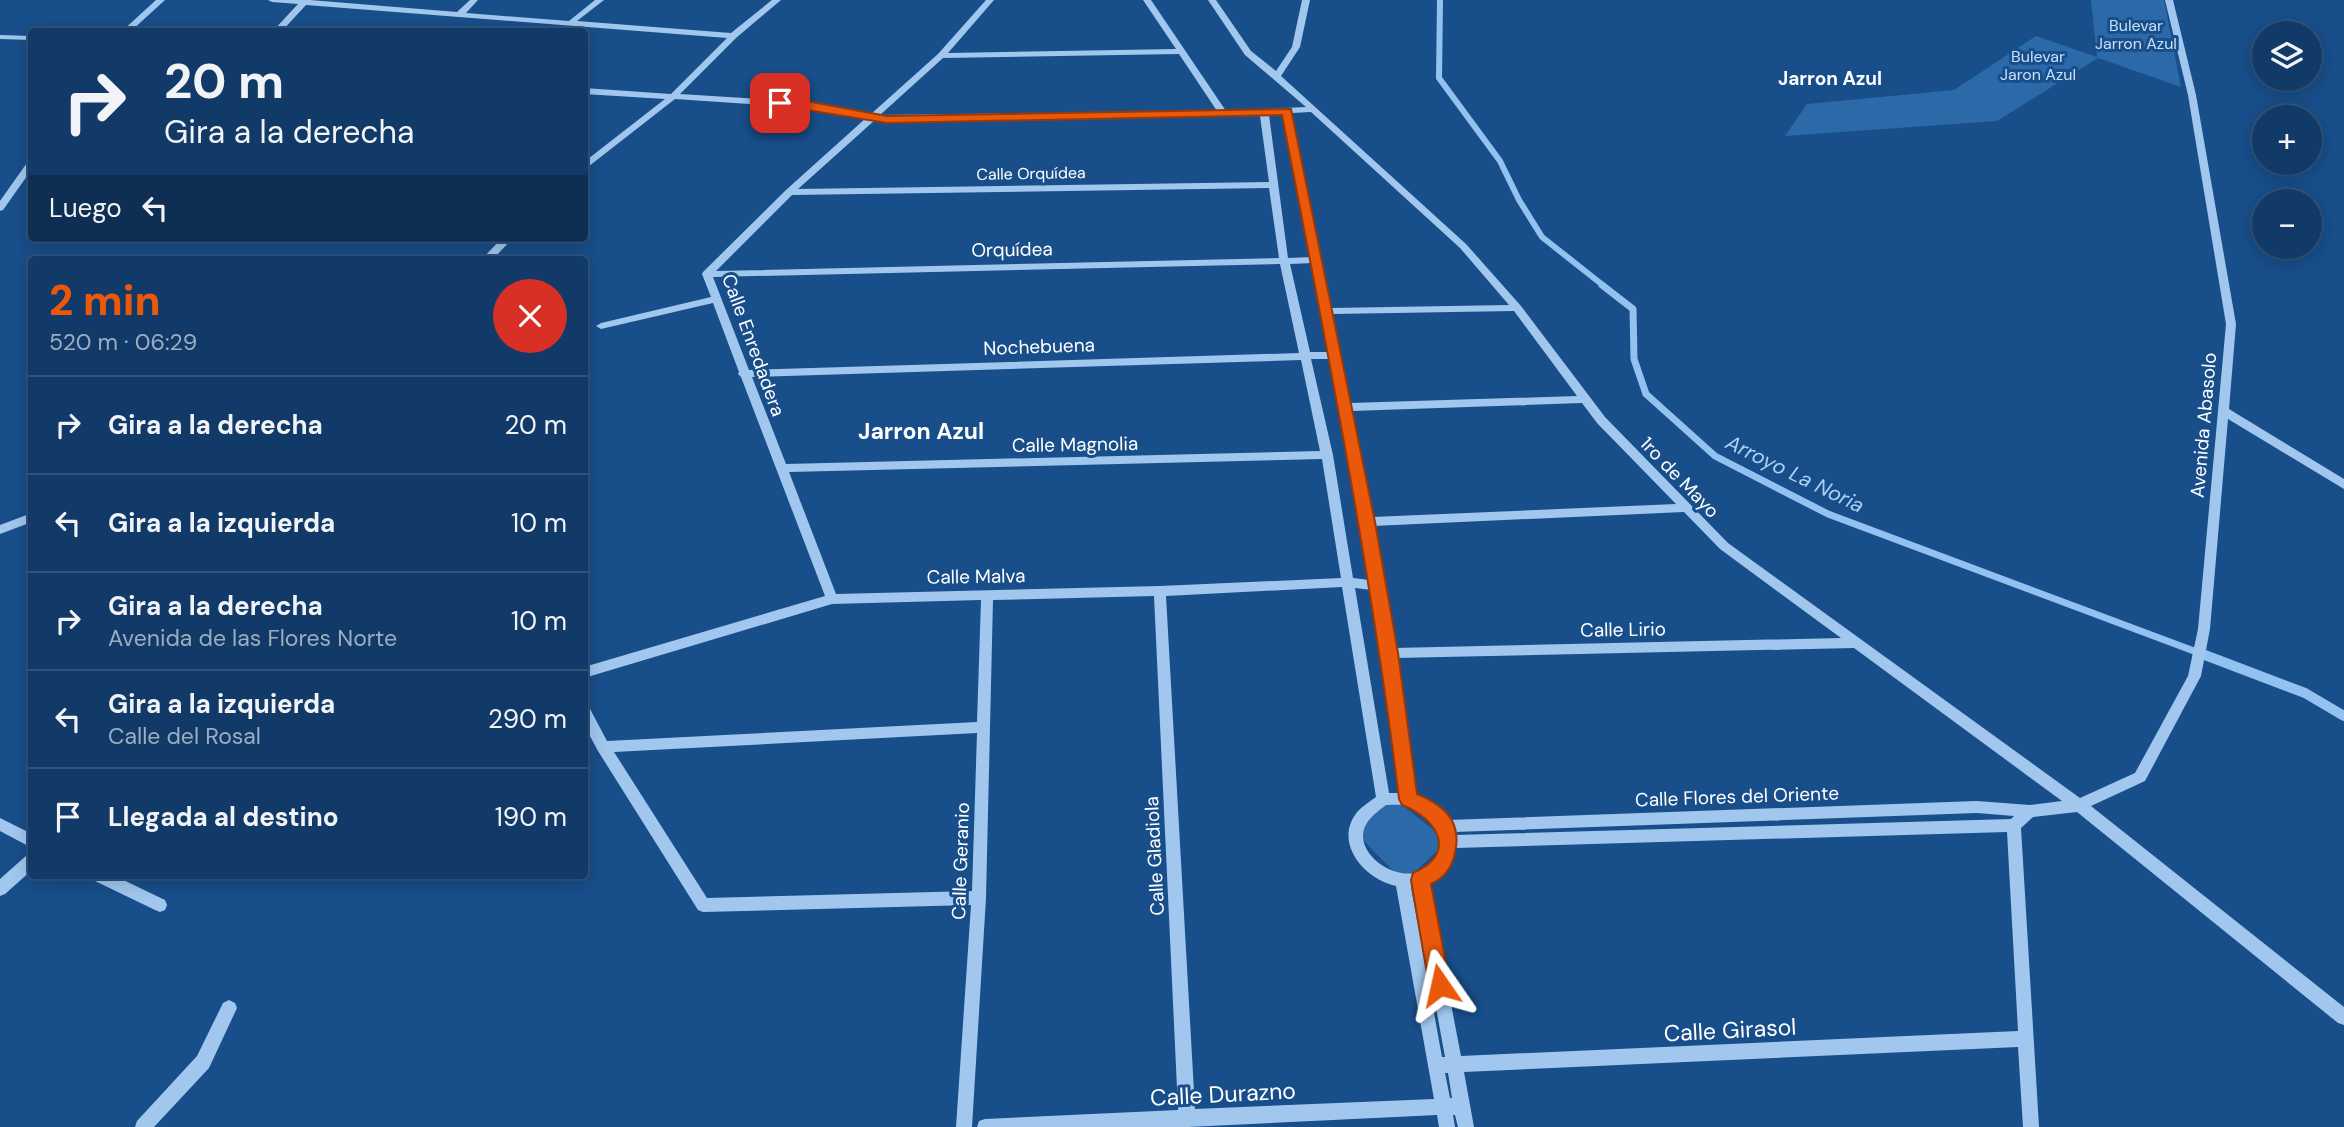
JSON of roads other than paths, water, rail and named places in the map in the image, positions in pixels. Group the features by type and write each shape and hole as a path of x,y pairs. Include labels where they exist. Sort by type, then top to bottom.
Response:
{"street":[{"path":"130,28 161,0"},
{"path":"272,0 733,36"},
{"path":"458,16 474,0"},
{"path":"572,22 600,0"},
{"path":"588,164 674,95 733,36 777,0"},
{"name":"Calle Enredadera","path":"832,599 783,468 743,374 707,274 789,192 871,116 941,57 989,0"},
{"path":"1147,0 1223,113"},
{"name":"1ro de Mayo","path":"1212,0 1248,53 1314,109 1463,246 1517,308 1601,420 1724,546 2079,805"},
{"path":"1277,76 1296,47 1306,0"},
{"name":"Avenida Abasolo","path":"2079,805 2140,777 2194,676 2204,629 2231,324 2192,95 2169,0"},
{"path":"280,28 305,2"},
{"path":"0,37 28,38"},
{"path":"941,57 1181,51"},
{"path":"588,91 806,104 887,119 1264,113 1314,109"},
{"path":"1287,112 1368,522 1390,653 1409,799"},
{"path":"1264,113 1284,261 1327,455 1383,799"},
{"path":"2,202 28,167"},
{"name":"Calle Orquídea","path":"789,192 1273,185"},
{"path":"490,256 504,242"},
{"name":"Orquídea","path":"707,274 1317,260"},
{"path":"601,326 716,299"},
{"path":"1327,310 1517,308"},
{"name":"Nochebuena","path":"743,374 1336,355"},
{"path":"1346,407 1584,399"},
{"path":"2224,411 2344,485"},
{"name":"Calle Magnolia","path":"783,468 1327,455"},
{"path":"1368,522 1687,508"},
{"path":"0,530 28,519"},
{"name":"Calle Malva","path":"588,672 832,599 1160,591 1348,582 1379,586"},
{"name":"Calle Gladiola","path":"1160,591 1187,1119"},
{"name":"Calle Geranio","path":"964,1127 979,898 987,595"},
{"name":"Calle Lirio","path":"1390,653 1857,643"},
{"path":"588,719 603,747 703,905 979,898"},
{"path":"603,747 983,727"},
{"path":"1383,799 1409,799 1423,805 1446,826 1449,842 1441,865 1432,874 1420,880 1403,882 1374,870 1363,859 1356,846 1355,834 1358,819 1367,808 1383,799"},
{"path":"2079,805 2344,1017"},
{"name":"Calle Flores del Oriente","path":"1446,826 1976,807 2030,811 2079,805"},
{"path":"2030,811 2014,825 2031,1127"},
{"path":"1749,815 1755,832"},
{"path":"0,824 28,840"},
{"name":"Calle Flores del Oriente","path":"1449,842 2014,825"},
{"path":"0,889 28,864"},
{"path":"106,879 160,905"},
{"path":"1420,880 1466,1127"},
{"path":"1403,882 1447,1127"},
{"path":"143,1127 203,1062 229,1008"},
{"name":"Calle Girasol","path":"1436,1065 2025,1039"},
{"name":"Calle Durazno","path":"985,1127 1462,1106"}],"waterway":[{"name":"Arroyo La Noria","path":"1440,0 1439,78 1500,161 1519,200 1542,237 1604,286"},
{"name":"Arroyo La Noria","path":"1602,285 1633,309 1634,359 1646,394 1715,456 1828,514 2202,654"},
{"name":"Arroyo La Noria","path":"2197,652 2305,693 2344,716"}],"district":[{"name":"Jarron Azul","path":"1830,78"},
{"name":"Jarron Azul","path":"921,431"}],"park label":[{"name":"Bulevar Jarron Azul","path":"2136,34"},
{"name":"Bulevar Jaron Azul","path":"2038,65"}]}
